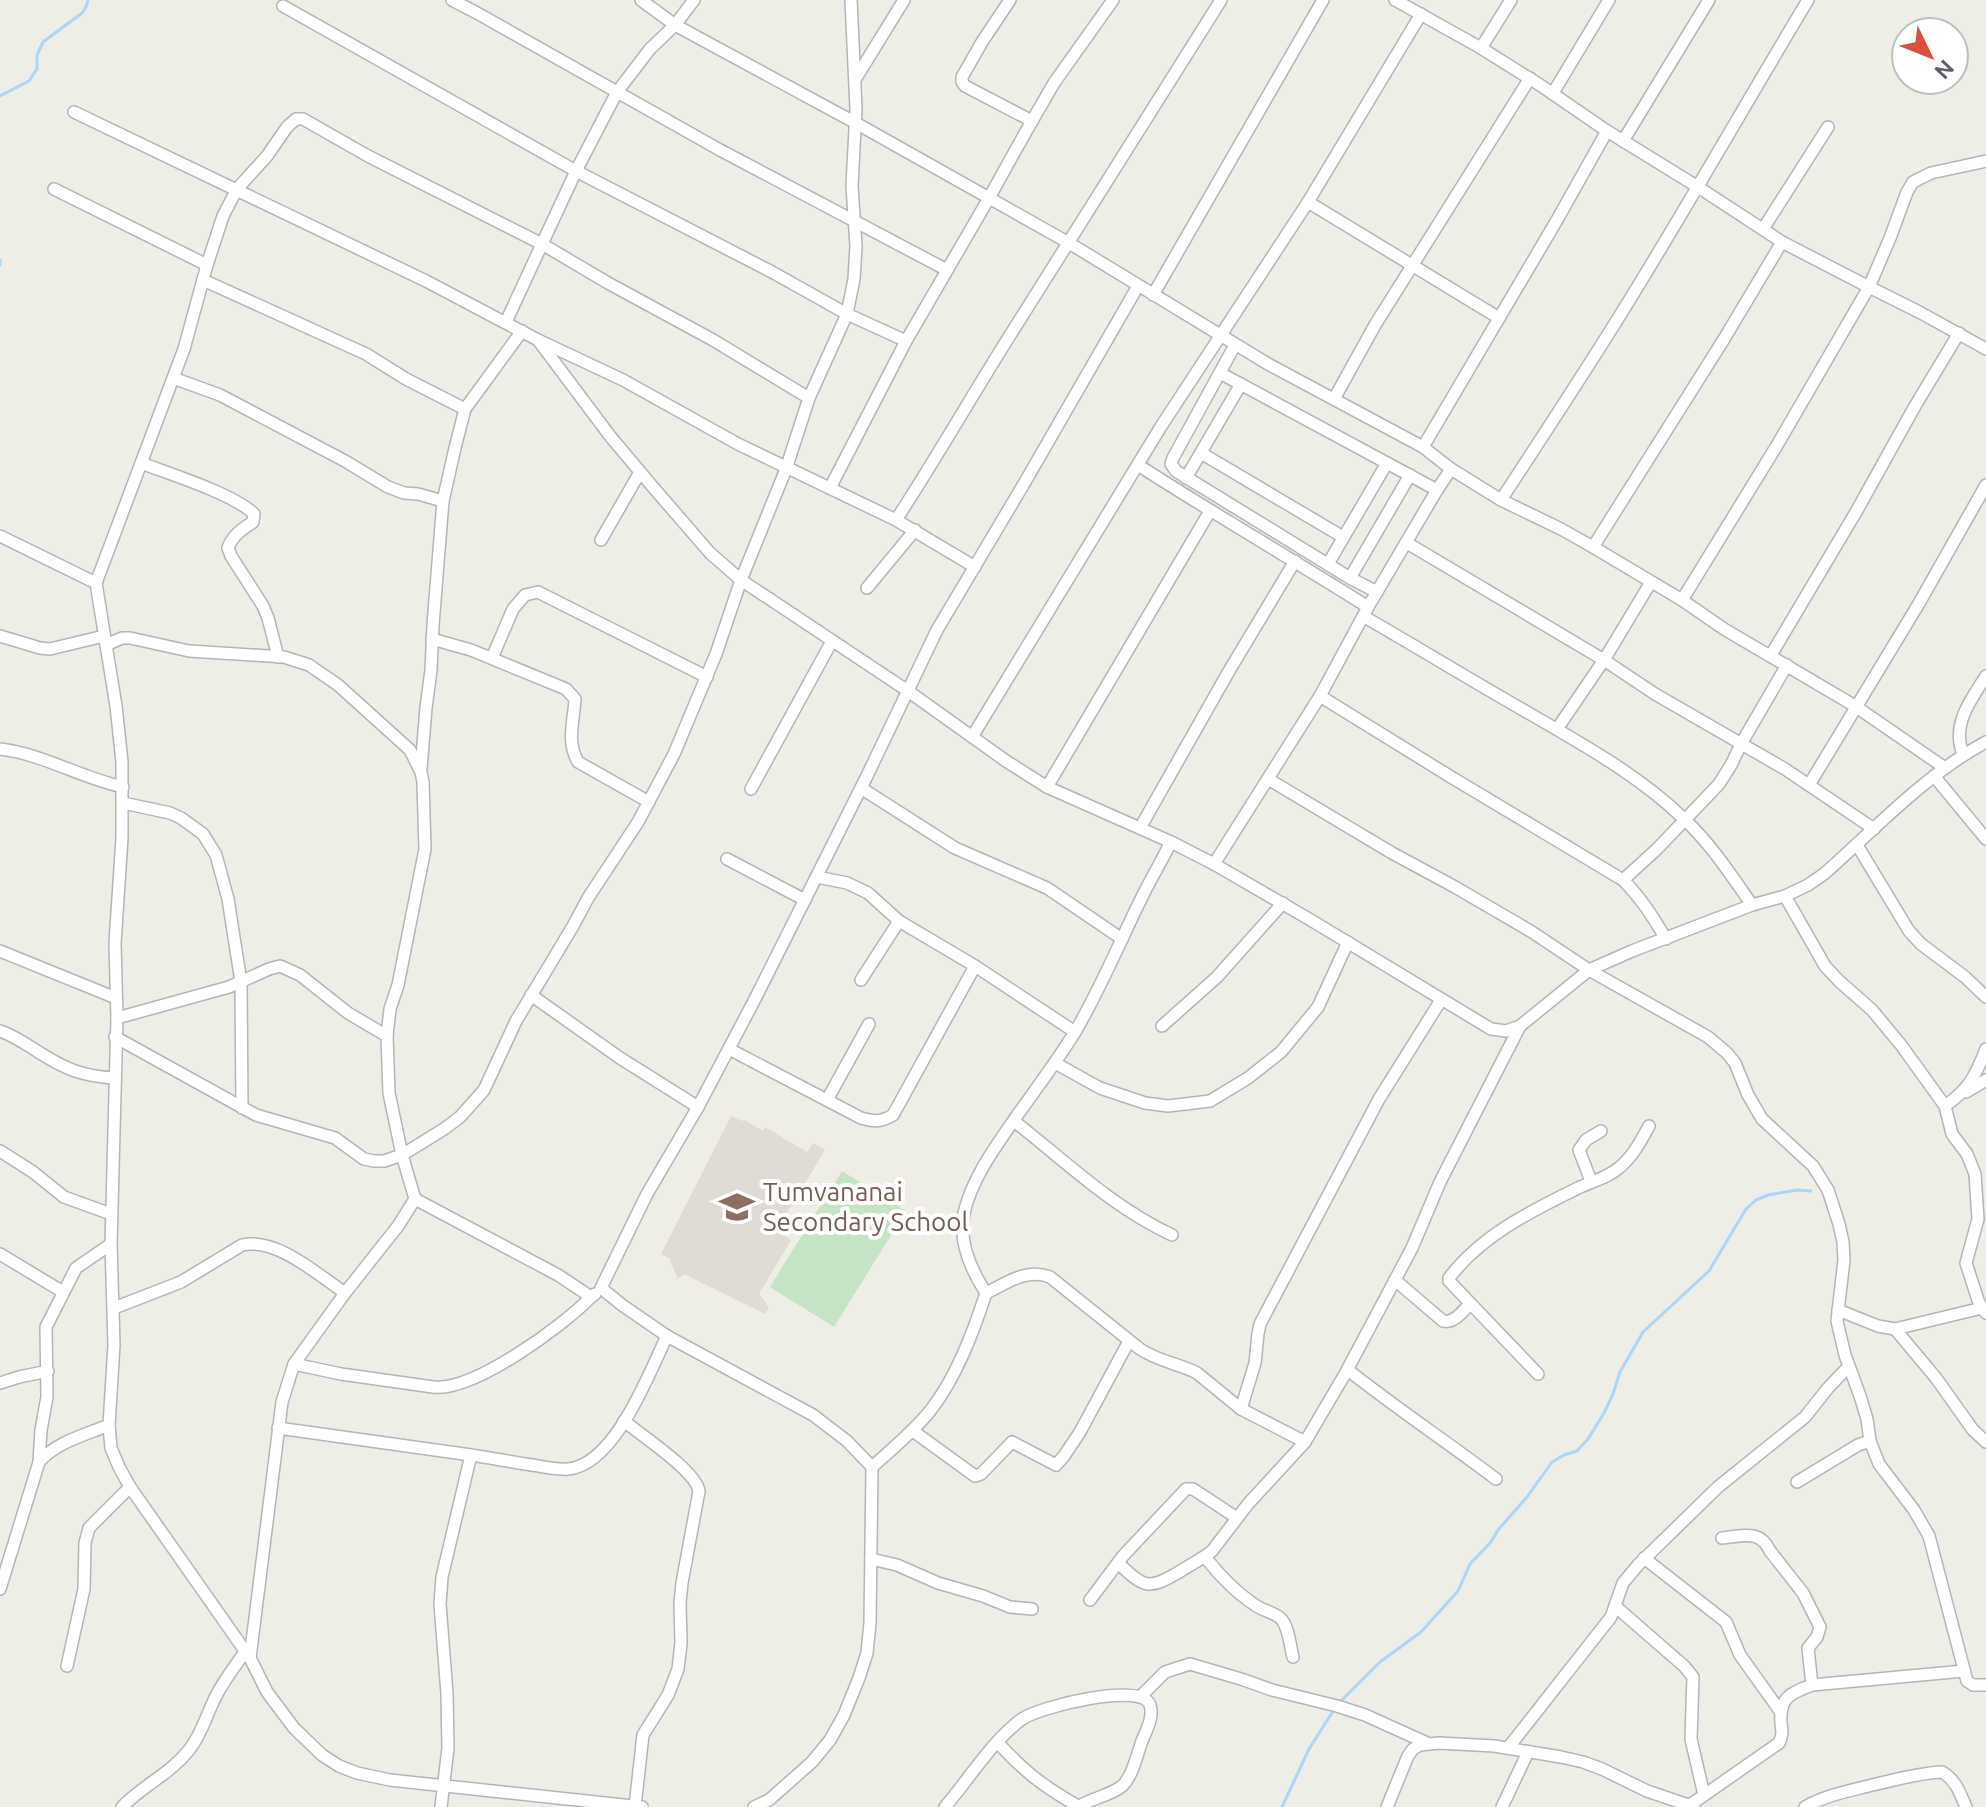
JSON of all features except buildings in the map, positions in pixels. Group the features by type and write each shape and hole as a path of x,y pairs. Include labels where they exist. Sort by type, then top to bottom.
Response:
{"street":[{"path":"452,0 720,150 947,270"},
{"path":"641,0 675,25 1069,243 1219,336 1423,447 1451,469 1501,500 1593,547 1855,706 1945,768"},
{"path":"506,322 576,171 617,92 694,0"},
{"path":"115,1037 242,1108 266,1119 335,1138 364,1159 384,1161 402,1155 460,1117 484,1090 531,995 588,898 638,822 674,754 707,677 741,580 786,469 809,398 847,314 855,271 852,186 856,109 851,0"},
{"path":"855,80 904,0"},
{"path":"1010,0 982,42 962,82 1032,121"},
{"path":"830,488 906,341 1054,83 1113,0"},
{"path":"896,520 1221,0"},
{"path":"1153,295 1323,0"},
{"path":"1395,0 1415,8 1530,78 1607,131 1782,242 1986,349"},
{"path":"1481,48 1511,0"},
{"path":"1553,93 1609,0"},
{"path":"1623,141 1709,0"},
{"path":"1501,500 1613,327 1808,0"},
{"path":"283,6 576,171 847,314 906,341"},
{"path":"972,737 1219,336 1308,202 1415,8"},
{"path":"1334,399 1412,264 1530,78"},
{"path":"74,112 426,281 538,340 623,380 786,469 915,530 975,567"},
{"path":"642,1807 390,1780 357,1773 322,1755 294,1728 267,1692 248,1655 119,1467 111,1448 109,1425 114,1345 111,1214 117,1018 115,943 123,787 119,729 96,583 184,349 223,216 237,189 296,119 303,119 368,156 542,244 809,398"},
{"path":"1763,229 1828,127"},
{"path":"1423,447 1607,131"},
{"path":"1682,600 1869,287 1913,182 1931,173 1986,161"},
{"path":"54,189 207,265"},
{"path":"1308,202 1499,318"},
{"path":"1593,547 1782,242"},
{"path":"203,280 366,354 406,379 465,409"},
{"path":"294,1364 420,1386 452,1386 483,1374 544,1337 569,1319 601,1288 647,1194 698,1107 817,877 937,630 1138,286"},
{"path":"522,331 465,409 443,501 421,772 426,815 425,849 398,985 390,1009 387,1036 389,1093 415,1199 558,1275 591,1297"},
{"path":"1771,655 1959,333"},
{"path":"538,340 640,472 710,553 741,580 1047,787 1214,864 1491,1029 1506,1031 1520,1026 1589,970 1808,885 1934,776 1963,754 1986,742"},
{"path":"1235,345 1171,464 1186,478 1377,592"},
{"path":"1220,373 1437,490"},
{"path":"173,378 220,395 388,487 443,501"},
{"path":"1186,478 1241,384"},
{"path":"1201,453 1343,537"},
{"path":"141,463 226,497 254,514 255,520 233,538 228,548 263,606 278,657"},
{"path":"1328,564 1387,463"},
{"path":"1138,465 1295,561 1365,612 1632,776 1685,819 1723,862 1752,905"},
{"path":"1214,864 1320,696 1365,612 1451,469"},
{"path":"601,540 640,472"},
{"path":"1350,578 1410,475"},
{"path":"1809,785 1918,605 1986,485"},
{"path":"1047,787 1210,511"},
{"path":"867,588 915,530"},
{"path":"0,536 96,583"},
{"path":"1407,543 1809,785 1874,829"},
{"path":"1140,828 1295,561"},
{"path":"1557,729 1604,660 1651,582"},
{"path":"492,658 513,609 525,595 538,592 707,677"},
{"path":"0,636 50,649 125,637 189,651 278,657 309,665 338,685 410,750 421,772"},
{"path":"432,639 492,658 570,692 575,702 571,742 578,762 649,802"},
{"path":"751,789 832,641"},
{"path":"1623,880 1719,784 1787,665"},
{"path":"1963,754 1959,743 1960,727 1971,700 1986,676"},
{"path":"1320,696 1623,880 1637,894 1666,939"},
{"path":"0,749 27,753 96,780 123,787"},
{"path":"1934,776 1986,839"},
{"path":"1268,779 1697,1031 1720,1046 1735,1063 1762,1119 1813,1166 1828,1190 1839,1224 1844,1260 1838,1310 1840,1337 1867,1419 1870,1441 1879,1464 1914,1510 1929,1536 1969,1684 1986,1685"},
{"path":"861,788 955,848 1047,888 1122,939"},
{"path":"123,803 181,818 203,834 216,855 228,899 241,982 242,1108"},
{"path":"986,1293 976,1278 963,1235 964,1214 982,1168 1075,1032 1171,842"},
{"path":"1857,845 1909,931 1986,997"},
{"path":"727,859 805,900"},
{"path":"817,877 855,886 868,893 899,921 975,966 1075,1032"},
{"path":"1785,896 1825,966 1872,1010 1945,1106 1952,1134 1967,1154 1975,1174 1978,1219 1966,1263 1984,1310 1895,1329 1878,1326 1838,1310"},
{"path":"1162,1026 1217,977 1283,903"},
{"path":"861,980 899,921"},
{"path":"1055,1063 1100,1088 1145,1103 1168,1106 1210,1101 1248,1078 1281,1052 1318,1007 1348,942"},
{"path":"0,951 116,998"},
{"path":"117,1018 229,987 275,966 286,967 300,975 348,1013 387,1036"},
{"path":"729,1049 861,1118 877,1122 893,1115 975,966"},
{"path":"531,995 620,1058 698,1107"},
{"path":"1241,1409 1255,1363 1258,1334 1264,1317 1379,1099 1441,1000"},
{"path":"827,1100 869,1024"},
{"path":"1118,1563 1139,1582 1152,1585 1205,1557 1305,1442 1348,1370 1395,1280 1440,1182 1520,1026"},
{"path":"0,1031 83,1075 114,1078"},
{"path":"1960,1095 1970,1084 1986,1049"},
{"path":"1945,1106 1986,1080"},
{"path":"1014,1121 1104,1195 1172,1235"},
{"path":"1538,1374 1449,1281 1450,1276 1497,1232 1545,1204 1619,1169 1638,1146 1649,1126"},
{"path":"1591,1181 1579,1150 1586,1140 1601,1131"},
{"path":"0,1151 64,1197 111,1214"},
{"path":"122,1807 144,1786 173,1767 190,1749 218,1692 248,1655 282,1402 294,1364 415,1199"},
{"path":"114,1308 181,1282 230,1251 252,1242 282,1251 345,1293"},
{"path":"0,1589 39,1462 47,1397 46,1327 76,1268 111,1244"},
{"path":"0,1254 63,1292"},
{"path":"872,1467 913,1431 939,1398 973,1328 986,1293 1022,1275 1036,1273 1057,1282 1153,1358 1197,1373 1241,1409 1305,1442"},
{"path":"1395,1280 1443,1321 1452,1321 1470,1304"},
{"path":"601,1288 667,1336 813,1415 847,1441 872,1467 867,1653 844,1715 830,1740 772,1804 754,1807"},
{"path":"1895,1329 1936,1378 1973,1430 1986,1442"},
{"path":"278,1428 569,1469 587,1463 612,1440 667,1336"},
{"path":"913,1431 975,1476 979,1476 1012,1442 1056,1465 1080,1432 1129,1341"},
{"path":"1508,1748 1605,1624 1623,1583 1644,1558 1718,1487 1805,1417 1848,1367"},
{"path":"1348,1370 1496,1479"},
{"path":"0,1383 48,1371"},
{"path":"624,1421 684,1468 698,1483 699,1491 682,1583 678,1669 668,1695 643,1735 635,1806"},
{"path":"39,1462 56,1447 109,1425"},
{"path":"1797,1482 1870,1441"},
{"path":"441,1807 448,1735 440,1604 442,1577 471,1455"},
{"path":"67,1666 84,1589 85,1543 89,1528 130,1487"},
{"path":"1090,1600 1118,1563 1186,1489 1193,1489 1237,1518"},
{"path":"1722,1538 1759,1537 1803,1593 1820,1627 1808,1648 1812,1685"},
{"path":"1205,1557 1242,1596 1263,1611 1280,1617 1293,1657"},
{"path":"1644,1558 1726,1622 1740,1655 1780,1711"},
{"path":"871,1559 897,1565 938,1583 1010,1607 1032,1609"},
{"path":"1615,1606 1693,1677 1691,1739 1704,1795"},
{"path":"1141,1696 1165,1672 1190,1664 1365,1715 1428,1743 1508,1748 1583,1762 1647,1791 1688,1805 1779,1743 1782,1736 1780,1711 1790,1695 1812,1685 1964,1671"},
{"path":"945,1807 998,1743 1025,1717 1047,1708 1097,1698 1133,1695 1141,1696 1150,1704 1151,1718 1125,1782 1078,1807 1040,1784 998,1743"},
{"path":"1387,1807 1408,1756 1413,1749 1428,1743"},
{"path":"1502,1807 1528,1752"},
{"path":"1805,1807 1842,1793 1909,1776 1942,1772 1953,1780 1966,1807"}],"shaded area":[{"name":"Tumvananai Secondary School","path":"731,1116 763,1131 765,1127 807,1152 813,1143 825,1150 776,1231 791,1240 759,1294 769,1307 765,1314 684,1274 678,1279 669,1258 661,1254"}],"green space":[{"path":"842,1171 906,1211 834,1327 770,1287"}],"waterway":[{"path":"0,96 29,81 37,69 37,55 43,42 82,13 88,0"},
{"path":"0,260 0,265"},
{"path":"1340,1702 1380,1662 1421,1632 1458,1591 1470,1564 1491,1542 1552,1462 1577,1451 1588,1439 1643,1332 1709,1271 1746,1209 1768,1195 1811,1191"},
{"path":"1282,1807 1309,1749 1335,1708"}],"place":[{"name":"Tumvananai Secondary School","path":"737,1207"}]}
